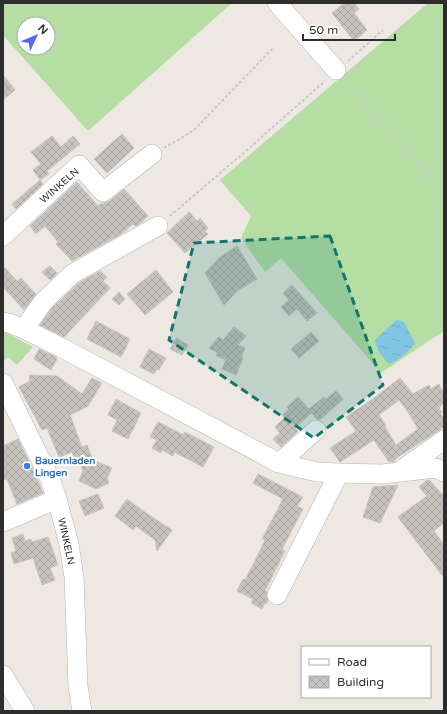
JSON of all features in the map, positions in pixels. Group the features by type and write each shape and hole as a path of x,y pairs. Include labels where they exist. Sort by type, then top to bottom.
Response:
{"street":[{"path":"277,3 336,70"},
{"name":"WINKELN","path":"3,236 79,165 103,192 152,154"},
{"path":"24,329 43,302 72,274 158,226"},
{"path":"3,322 24,329 62,348 279,463 317,472 339,474 382,474 436,468 444,472"},
{"name":"WINKELN","path":"3,383 50,479 69,544 74,577 78,686 82,711"},
{"path":"279,463 316,430"},
{"path":"399,472 444,440"},
{"path":"277,594 339,474"},
{"path":"3,522 57,499"},
{"path":"3,675 25,711"}],"path":[{"path":"158,226 248,150 336,70 383,30"},
{"path":"152,154 180,140 194,130 273,48"},
{"path":"336,70 444,192"}],"highlighted area":[{"path":"330,236 383,385 314,438 169,340 194,243"}],"green space":[{"path":"3,3 232,3 88,131 22,56 56,56 56,16 16,16 16,50 3,35"},
{"path":"428,3 444,3 444,331 381,373 281,258 265,272 241,238 251,216 220,180"},
{"path":"3,331 33,347 17,365 8,357 5,360 3,357"}],"water":[{"path":"399,320 404,322 415,343 404,355 389,364 380,353 375,340 395,321"}],"building":[{"path":"344,3 354,3 359,9 354,13 367,30 354,41 332,13"},
{"path":"3,75 15,90 3,100"},
{"path":"122,134 134,148 107,173 94,159"},
{"path":"52,136 61,147 73,136 80,144 47,171 49,174 40,180 33,170 41,164 31,152"},
{"path":"40,180 43,184 16,209 12,204"},
{"path":"77,182 98,206 101,203 110,201 124,189 148,216 139,224 135,226 133,224 121,234 72,261 56,244 58,242 45,226 36,234 30,226"},
{"path":"189,212 197,221 200,218 208,228 205,231 208,234 185,253 167,233"},
{"path":"237,246 257,279 238,290 224,305 205,273 219,258"},
{"path":"3,266 17,281 21,278 36,294 24,310 3,287"},
{"path":"50,266 57,273 50,280 42,272"},
{"path":"156,270 173,292 145,315 127,294"},
{"path":"100,271 107,277 103,281 110,288 64,337 40,325 51,309 79,283"},
{"path":"292,285 317,313 307,321 297,309 289,316 281,307 289,300 283,293"},
{"path":"119,292 125,299 119,305 112,299"},
{"path":"96,321 130,339 121,357 87,339"},
{"path":"234,327 246,336 238,345 245,348 241,357 243,358 236,375 222,369 226,360 216,355 218,353 209,348 219,337 223,340"},
{"path":"311,332 319,341 299,358 291,349"},
{"path":"176,338 188,345 182,355 170,349"},
{"path":"39,349 56,357 57,359 51,370 34,359"},
{"path":"149,349 166,358 159,370 157,369 154,374 140,367"},
{"path":"29,375 57,376 82,394 92,378 102,383 88,406 70,415 82,447 87,445 93,460 112,468 107,478 109,483 96,489 79,481 83,471 77,456 74,457 72,452 59,457 47,428 42,430 19,387 30,381"},
{"path":"400,378 413,394 429,385 431,389 439,384 444,394 444,403 439,408 444,419 444,427 395,459 394,462 389,462 374,440 340,462 330,448 356,431 346,417","holes":["399,400 418,429 396,445 379,415"]},
{"path":"336,391 343,399 320,420 311,413 295,428 298,431 281,447 273,439 280,433 275,427 285,417 283,415 289,409 287,407 298,397 309,409 324,397 326,399"},
{"path":"116,399 141,413 128,439 112,431 117,420 108,415"},
{"path":"158,422 183,435 185,432 214,447 203,467 174,452 173,456 162,450 161,453 152,448 157,440 150,437"},
{"path":"18,439 43,493 17,504 7,479 3,480 3,446"},
{"path":"258,474 303,497 297,506 303,509 282,549 285,551 265,591 267,592 266,596 268,600 262,609 251,603 253,599 237,591 243,579 245,580 255,561 265,540 262,539 283,499 253,483"},
{"path":"429,480 444,496 444,523 434,531 444,545 444,578 398,517 427,496 419,487"},
{"path":"398,485 380,523 363,517 373,487"},
{"path":"98,494 104,508 85,516 79,501"},
{"path":"127,499 172,530 157,551 155,540 136,526 133,530 115,516"},
{"path":"23,534 25,541 31,539 32,542 48,537 58,565 50,568 55,580 42,585 33,558 14,564 11,553 16,551 12,538"}],"place":[{"name":"Bauernladen Lingen","path":"27,466"}]}
